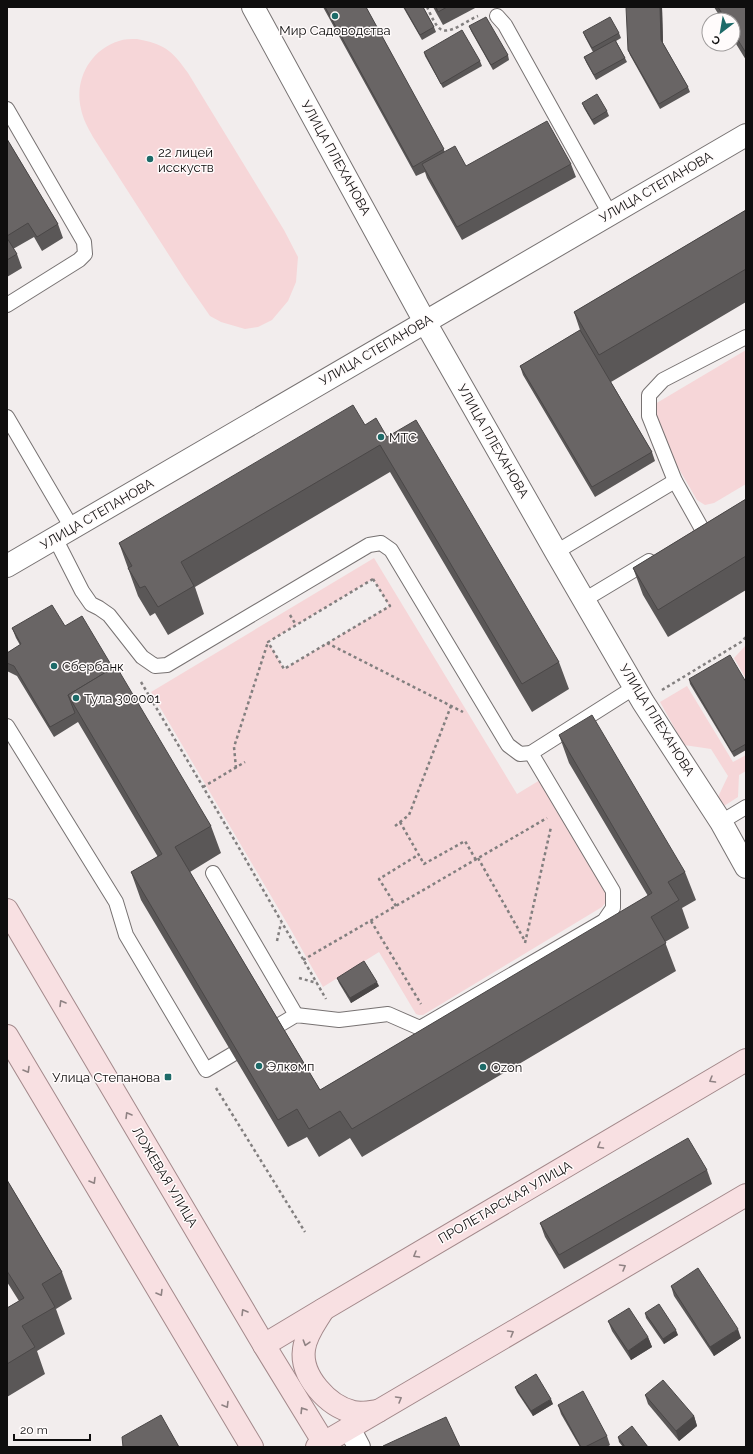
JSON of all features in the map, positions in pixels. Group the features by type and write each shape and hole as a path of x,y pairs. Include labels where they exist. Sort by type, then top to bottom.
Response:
{"main road":[{"name":"ЛОЖЕВАЯ УЛИЦА","path":"7,910 264,1345 320,1445"},
{"path":"7,1036 252,1447"},
{"name":"ПРОЛЕТАРСКАЯ УЛИЦА","path":"264,1345 746,1060"},
{"path":"320,1445 746,1195"},
{"path":"324,1309 310,1331 304,1349 306,1369 318,1390 335,1405 354,1413 380,1411"}],"street":[{"name":"УЛИЦА ПЛЕХАНОВА","path":"253,7 425,322 556,552 639,694 721,822 746,867"},
{"name":"УЛИЦА СТЕПАНОВА","path":"7,566 746,135"},
{"path":"349,1428 359,1447"}],"lane":[{"path":"497,16 505,25 610,214"},
{"path":"7,109 84,242 84,254 79,260 7,305"},
{"path":"702,529 675,482 649,416 649,395 663,380 746,337"},
{"path":"7,417 63,533 82,591 91,604 109,615 142,657 155,666 167,665 369,545 381,543 391,550 508,745 520,754 531,753 639,694"},
{"path":"556,552 675,482"},
{"path":"689,537 714,521"},
{"path":"584,600 663,553"},
{"path":"7,726 116,902 126,935 206,1070 233,1054"},
{"path":"276,1027 296,1015 339,1020 388,1014 420,1028 604,921 613,908 613,891 559,811 531,753"},
{"path":"721,822 746,807"},
{"path":"213,873 296,1015"}],"path":[{"path":"427,7 438,28 445,31 451,30 487,12 497,16"},
{"path":"236,768 234,747 268,642 373,578 390,606 284,669 268,642"},
{"path":"639,694 741,642 746,637"},
{"path":"741,642 746,644"},
{"path":"327,644 465,713"},
{"path":"142,657 140,682 339,1020"},
{"path":"395,826 409,815 451,706"},
{"path":"203,787 245,762"},
{"path":"303,960 559,811"},
{"path":"518,971 559,811"},
{"path":"400,822 424,864 465,841 525,941"},
{"path":"396,906 379,879 418,855"},
{"path":"371,921 432,1021"},
{"path":"206,1070 305,1232"}],"shaded area":[{"path":"137,39 154,43 167,49 188,73 284,230 298,257 296,282 288,301 272,320 258,327 245,329 221,322 210,316 185,280 93,137 84,120 79,98 82,77 86,68 100,51 109,45 123,40"},
{"path":"746,350 746,484 714,503 705,505 697,500 650,419 655,404"},
{"path":"374,558 517,794 540,780 607,894 607,901 602,907 423,1015 416,1014 379,952 323,987 151,692","holes":["373,579 389,606 284,669 268,642"]},
{"path":"746,645 746,679 734,658"},
{"path":"687,686 733,762 746,755 746,771 739,775 738,797 724,806 718,797 728,776 711,749 684,745 660,702"}],"building":[{"path":"325,7 366,7 444,149 413,167"},
{"path":"404,7 423,7 434,27 420,35"},
{"path":"436,7 447,7 438,12"},
{"path":"626,7 660,7 661,40 688,87 659,104 628,50"},
{"path":"718,7 746,7 746,53 741,45 741,12 721,12"},
{"path":"486,17 508,55 491,65 469,26"},
{"path":"610,17 619,33 592,48 583,32"},
{"path":"462,30 480,61 441,84 424,52"},
{"path":"615,40 625,58 594,75 584,57"},
{"path":"597,94 607,111 592,120 582,103"},
{"path":"547,121 571,164 457,227 422,164 455,146 466,166"},
{"path":"7,139 58,224 37,237 28,223 7,236"},
{"path":"746,210 746,269 599,355 574,312"},
{"path":"7,238 17,254 7,260"},
{"path":"580,330 652,452 592,487 520,366"},
{"path":"353,405 365,425 376,418 387,437 416,420 559,662 522,684 380,445 181,562 194,586 158,607 145,586 140,588 128,568 132,566 119,543"},
{"path":"746,499 746,556 658,610 633,568"},
{"path":"52,605 65,626 82,616 113,668 68,695 75,713 50,727 14,666 7,663 7,653 21,644 12,628"},
{"path":"730,655 746,682 746,744 732,752 689,679"},
{"path":"116,666 211,826 175,847 320,1090 652,893 559,735 592,715 685,872 668,882 679,900 651,917 666,943 352,1129 340,1111 309,1129 297,1109 278,1120 131,872 162,854 68,695"},
{"path":"364,961 377,982 350,998 337,978"},
{"path":"688,1138 707,1170 559,1255 540,1223"},
{"path":"7,1180 62,1272 42,1284 55,1307 22,1326 35,1347 7,1364 7,1308 24,1298 7,1271"},
{"path":"698,1268 738,1329 710,1347 671,1286"},
{"path":"659,1304 676,1330 663,1339 645,1313"},
{"path":"629,1308 648,1337 628,1351 608,1321"},
{"path":"536,1374 551,1399 531,1411 515,1387"},
{"path":"663,1380 694,1416 676,1431 645,1395"},
{"path":"583,1391 607,1436 585,1447 581,1447 558,1405"},
{"path":"161,1415 179,1447 123,1447 122,1437"},
{"path":"446,1417 460,1447 383,1446"},
{"path":"632,1426 648,1447 625,1447 618,1437"}],"place":[{"name":"Мир Садоводства","path":"335,16"},
{"name":"22 лицей исскуств","path":"150,159"},
{"name":"МТС","path":"381,437"},
{"name":"Сбербанк","path":"54,666"},
{"name":"Тула 300001","path":"76,698"},
{"name":"Элкомп","path":"259,1066"},
{"name":"Ozon","path":"483,1067"},
{"name":"Улица Степанова","path":"168,1077"}]}
